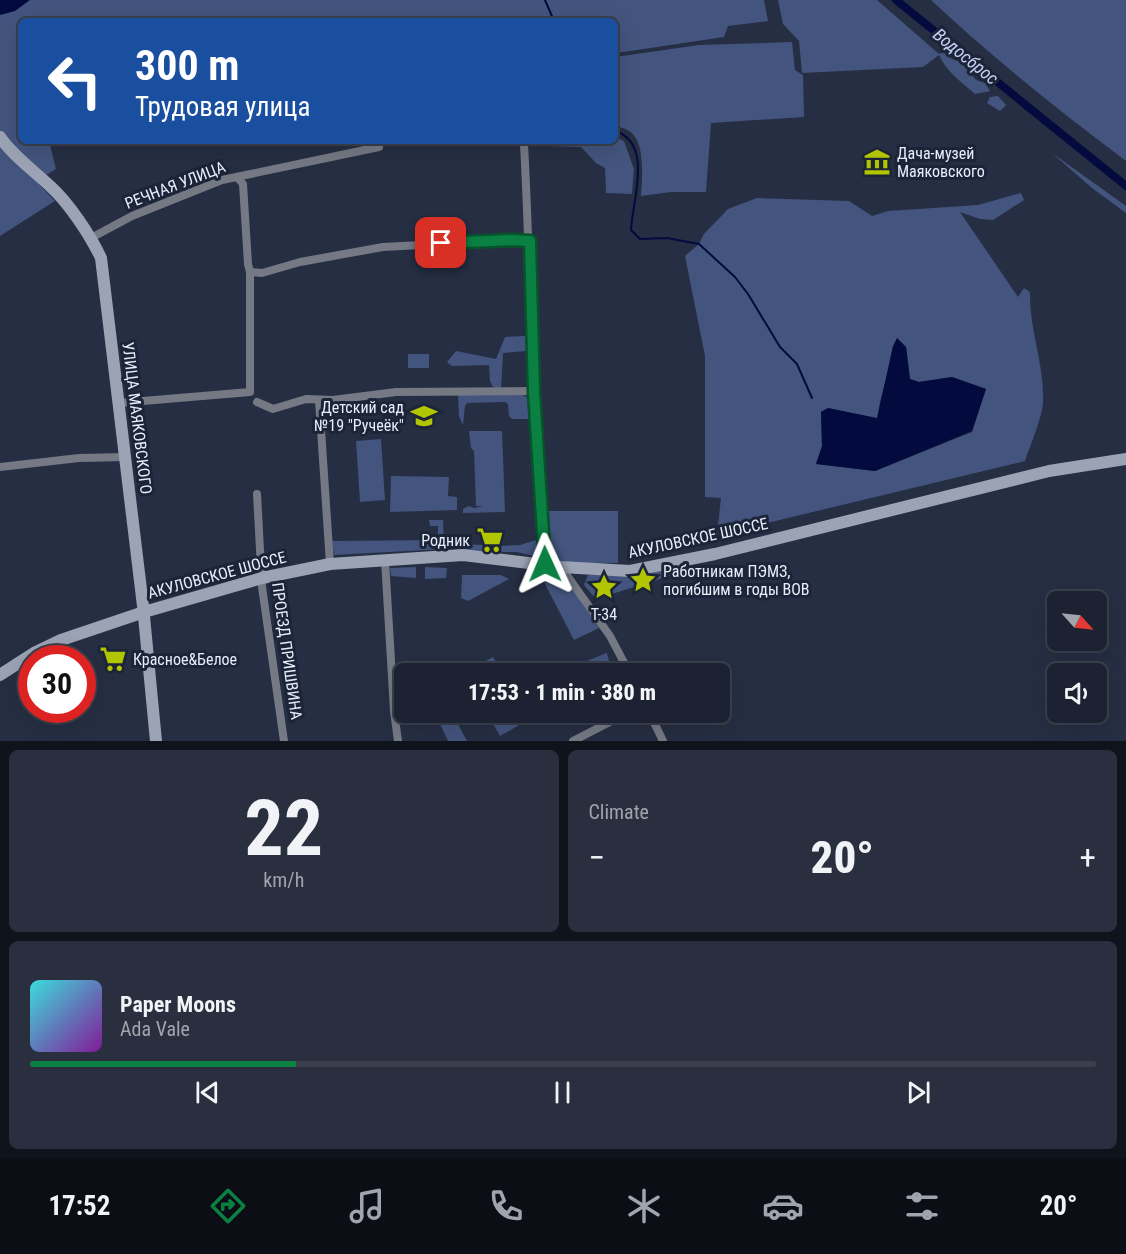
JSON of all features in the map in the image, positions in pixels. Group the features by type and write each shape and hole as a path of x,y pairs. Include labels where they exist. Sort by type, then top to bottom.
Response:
{"street":[{"name":"УЛИЦА МАЯКОВСКОГО","path":"0,137 6,146 52,188 91,237 101,258 144,612 156,741"},
{"path":"524,144 530,241 534,392 545,564"},
{"name":"РЕЧНАЯ УЛИЦА","path":"91,237 132,216 222,180 379,147"},
{"path":"119,403 250,392 250,272 243,184 237,177"},
{"path":"250,272 262,273 300,262 383,247 530,241"},
{"path":"257,402 273,409 306,399 319,400 396,392 534,392"},
{"path":"319,400 330,564"},
{"path":"0,467 79,458 126,457"},
{"name":"АКУЛОВСКОЕ ШОССЕ","path":"0,675 34,653 61,640 144,612 262,578 330,564 463,555 561,567 630,571 715,554 1050,471 1126,459"},
{"name":"ПРОЕЗД ПРИШВИНА","path":"257,494 262,578 284,741"},
{"path":"385,560 394,711 398,741"},
{"path":"561,567 610,636 624,663"},
{"path":"573,741 608,723"},
{"path":"654,723 663,741"}],"shaded area":[{"path":"0,0 764,0 768,21 728,26 724,37 618,53 618,18 18,18 18,144 50,144 56,169 36,181 55,201 0,236"},
{"path":"0,0 30,0 15,11 0,15"},
{"path":"778,0 877,0 939,54 945,52 952,59 960,62 976,80 985,83 990,91 975,94 959,81 939,55 923,67 802,73 799,41 783,24"},
{"path":"931,0 1126,0 1126,161 1026,83"},
{"path":"792,42 795,70 803,75 804,117 711,123 706,192 671,192 641,196 641,151 634,136 624,128 618,127 618,57 699,45"},
{"path":"998,96 1006,105 1000,111 987,103 990,97"},
{"path":"618,138 624,141 634,169 632,194 606,193 605,168 596,163 581,147 550,146 550,144 618,144"},
{"path":"1052,153 1126,206 1126,213 1092,188"},
{"path":"1021,193 1024,200 993,220 980,219 960,212 1018,297 1024,288 1030,292 1032,320 1042,375 1043,403 1025,461 717,535 721,498 705,497 705,356 685,256 699,244 704,234 728,209 757,198 849,201 872,216 888,211 978,205","holes":["897,338 906,347 910,379 919,382 952,377 986,389 972,432 875,471 816,464 822,446 821,412 828,408 877,419"]},
{"path":"525,336 526,351 503,353 501,389 493,387 490,381 489,365 452,366 447,362 456,351 496,359 505,337"},
{"path":"897,338 906,347 910,379 919,382 952,377 986,389 972,431 875,471 816,464 822,446 821,412 828,408 877,418 893,346"},
{"path":"408,354 429,354 429,368 408,368"},
{"path":"458,394 521,394 528,398 530,419 512,419 509,416 508,404 505,402 467,403 463,425 459,416"},
{"path":"469,431 502,431 505,512 463,513 463,509 469,506 474,508 483,506 476,506 474,451 471,448"},
{"path":"381,439 385,500 360,502 356,441"},
{"path":"391,476 449,477 448,496 457,497 457,510 390,512"},
{"path":"547,511 618,511 618,563 563,563 548,551"},
{"path":"429,520 443,520 444,549 334,555 332,541 438,540 438,526 430,526"},
{"path":"536,540 539,545 538,557 517,552 502,552 495,546 520,545"},
{"path":"459,544 485,545 483,552 456,553"},
{"path":"687,566 688,570 596,599 584,585 588,575 632,574"},
{"path":"416,567 416,578 391,576 390,568"},
{"path":"425,567 447,568 446,578 425,579"},
{"path":"540,572 564,581 575,592 599,628 574,640 543,580 530,586 527,574"},
{"path":"462,575 501,575 509,579 468,601 461,598"},
{"path":"607,653 610,663 586,663 584,662"},
{"path":"493,657 497,663 482,663"},
{"path":"440,723 457,723 467,741 448,741"},
{"path":"493,723 523,723 500,736"}],"waterway":[{"path":"545,0 553,18"},
{"name":"Водосброс","path":"896,0 1126,186"},
{"path":"618,133 627,138 634,148 637,160 637,190 631,230 640,239 667,238 699,244 735,277 780,347 797,364 812,398"}],"place":[{"name":"Дача-музей Маяковского","path":"877,162"},
{"name":"Детский сад №19 \"Ручеёк\"","path":"424,416"},
{"name":"Родник","path":"490,540"},
{"name":"Работникам ПЭМЗ, погибшим в годы ВОВ","path":"643,580"},
{"name":"Т-34","path":"604,587"},
{"name":"Красное&Белое","path":"113,659"}],"route":[{"path":"441,243 530,241 535,421 545,564"}]}
